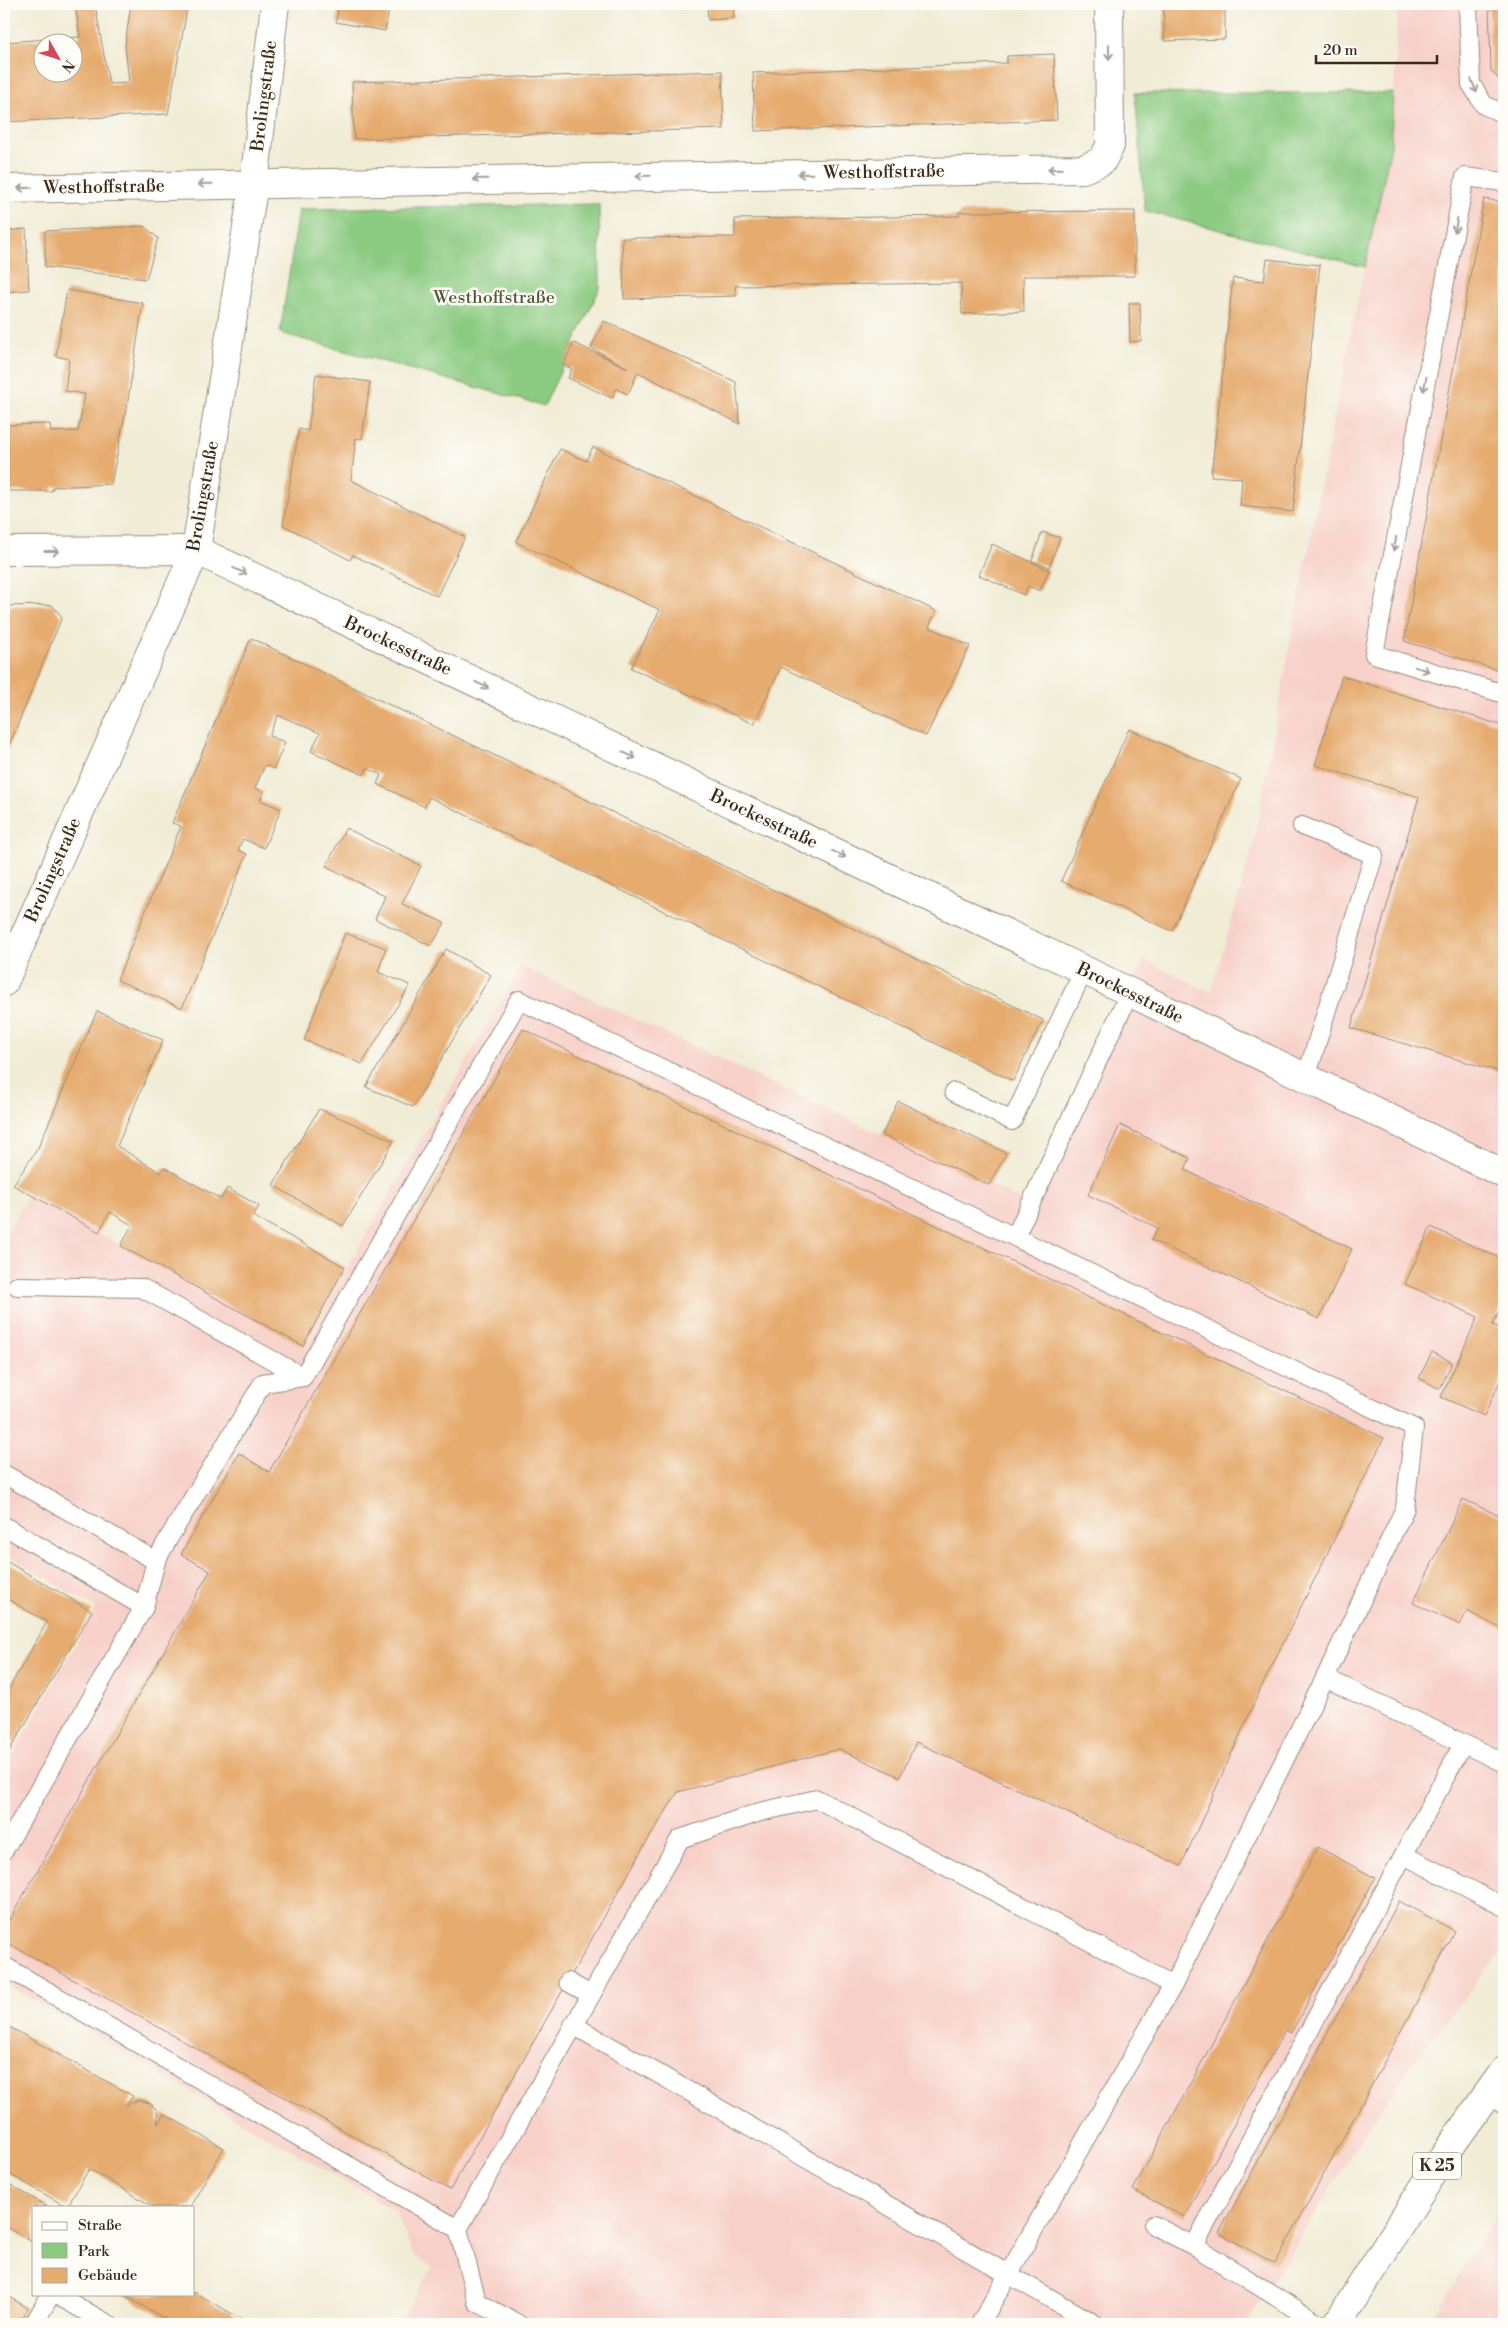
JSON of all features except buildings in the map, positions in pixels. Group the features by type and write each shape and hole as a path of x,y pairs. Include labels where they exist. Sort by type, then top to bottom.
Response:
{"street":[{"name":"Brolingstraße","path":"4,982 10,950 196,550 254,183 275,4"},
{"name":"Westhoffstraße","path":"4,189 1084,169 1102,161 1110,146 1109,4"},
{"name":"Brockesstraße","path":"4,551 196,550 1084,970 1504,1174"},
{"name":"K 25","path":"1337,2324 1445,2154 1496,2100 1504,2071"}],"lane":[{"path":"1468,4 1471,84 1484,105 1504,114"},
{"path":"1504,182 1465,177 1374,654 1504,694"},
{"path":"1302,826 1374,855 1306,1078"},
{"path":"954,1092 1012,1121 1084,970"},
{"path":"1015,1237 1130,992"},
{"path":"304,1377 518,1000 1414,1428 1405,1508 1325,1678 1173,1985 980,2324"},
{"path":"17,1286 142,1288 304,1377"},
{"path":"4,1850 144,1607 156,1561 263,1383 304,1377"},
{"path":"4,1474 156,1561"},
{"path":"4,1526 144,1607"},
{"path":"1325,1678 1504,1763"},
{"path":"1194,2246 1463,1744"},
{"path":"518,2324 477,2302 458,2229 680,1839 760,1812 817,1799 1173,1985"},
{"path":"1404,1855 1504,1907"},
{"path":"4,1966 458,2229"},
{"path":"568,1982 591,1994"},
{"path":"573,2025 1094,2324"},
{"path":"1153,2225 1194,2246 1320,2324"},
{"path":"34,2324 50,2296"},
{"path":"59,2296 108,2324"}],"shaded area":[{"path":"1398,4 1504,4 1504,1948 1424,2048 1367,2129 1247,2324 399,2324 432,2267 414,2255 395,2211 4,1983 4,1771 96,1608 4,1553 4,1236 29,1195 303,1345 521,966 1030,1204 1144,960 1211,992 1254,842 1348,345 1391,146"},
{"path":"1504,2204 1504,2324 1428,2324"}],"green space":[{"path":"1135,93 1393,93 1391,146 1365,267 1145,211"},
{"name":"Westhoffstraße","path":"599,204 600,288 544,406 280,333 299,209"}]}
